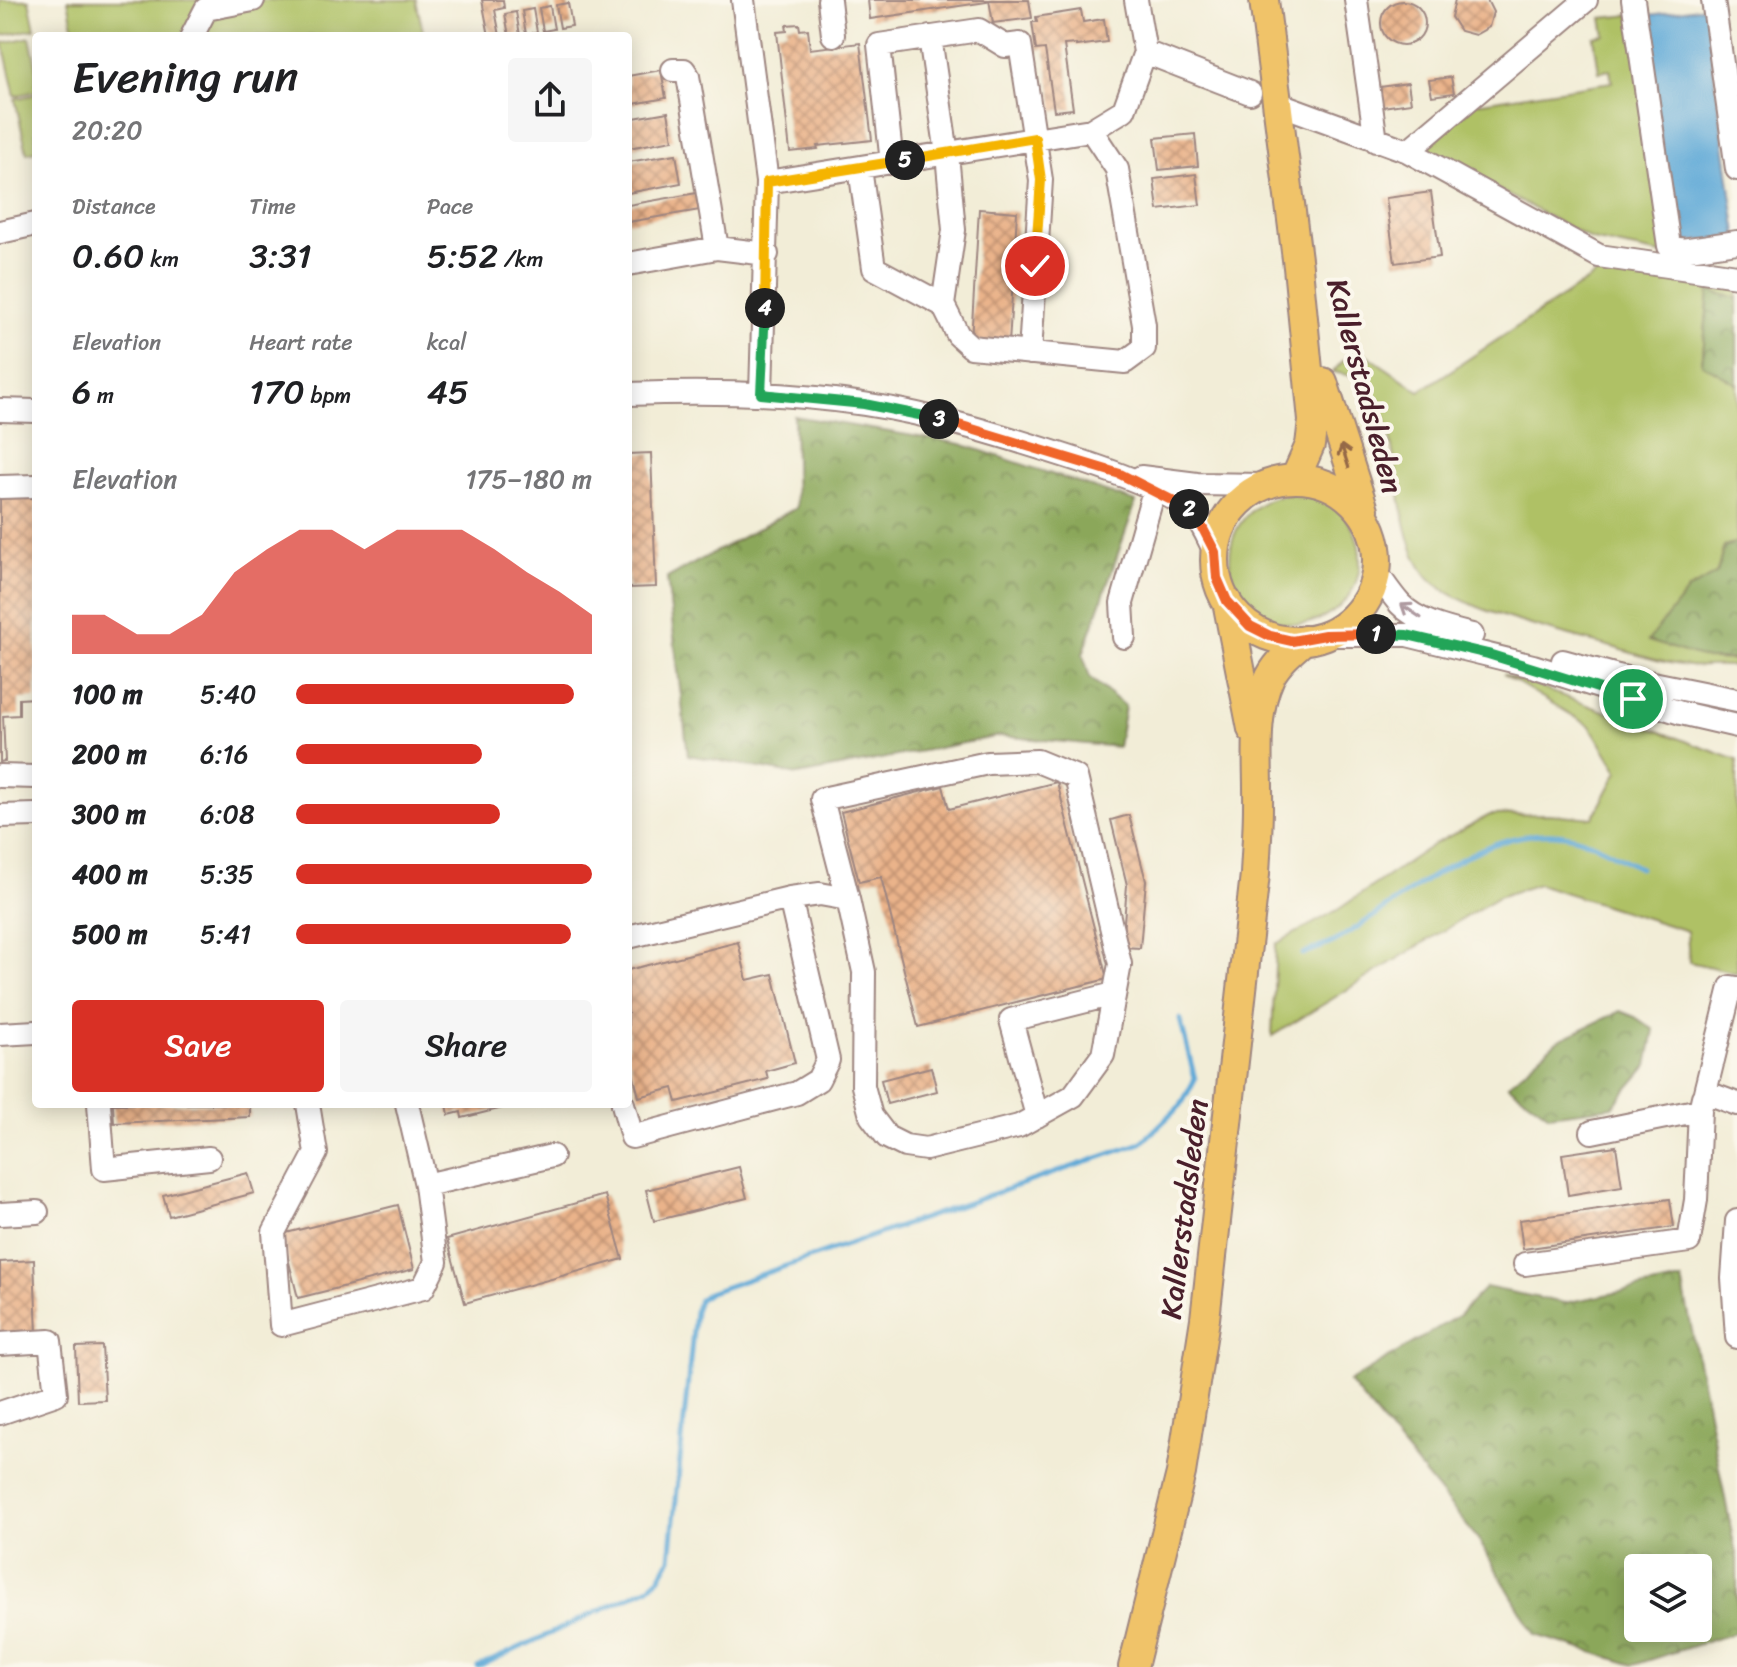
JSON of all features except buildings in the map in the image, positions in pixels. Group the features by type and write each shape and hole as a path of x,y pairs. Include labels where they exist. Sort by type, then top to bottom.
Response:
{"main road":[{"name":"Kallerstadsleden","path":"1264,0 1298,267 1313,421 1310,445 1295,479"},
{"name":"Kallerstadsleden","path":"1298,267 1324,390 1368,522"},
{"path":"1295,479 1324,484 1350,499 1368,522 1376,547 1376,572 1367,599 1359,611 1337,629 1314,638 1281,639 1259,632 1241,619 1227,601 1217,578 1215,552 1220,531 1231,512 1246,496 1264,485 1295,479"},
{"name":"Kallerstadsleden","path":"1227,601 1257,753"},
{"name":"Kallerstadsleden","path":"1133,1667 1181,1473 1205,1319 1255,874 1257,753 1262,701 1271,675 1285,657 1314,638"}],"street":[{"path":"194,32 206,9 253,0"},
{"path":"743,0 767,182 761,394"},
{"path":"829,0 833,35"},
{"path":"767,182 1091,130 1124,110 1145,52 1136,0"},
{"path":"1356,0 1376,141"},
{"path":"1408,151 1586,0"},
{"path":"1633,0 1669,246 1682,250 1737,242"},
{"path":"1713,0 1737,169"},
{"path":"892,163 879,45 979,30 1005,46 1020,44 1041,180 1030,353"},
{"path":"930,37 947,154 954,230 943,305 958,335 971,347 1125,362 1144,348 1144,325 1117,169 1091,130"},
{"path":"1145,52 1250,93"},
{"path":"673,70 684,70 688,76 717,248"},
{"path":"1288,107 1408,151 1599,256 1737,276"},
{"path":"860,168 874,268 943,305"},
{"path":"0,232 32,225"},
{"path":"632,263 717,248 767,254"},
{"path":"632,394 761,394 864,404 926,416 1120,474 1191,510 1215,552"},
{"path":"0,410 32,411"},
{"path":"1120,474 1197,484 1264,485"},
{"path":"0,487 32,486"},
{"path":"1124,637 1122,603 1154,491"},
{"path":"1376,572 1412,613 1447,628 1618,676 1737,700"},
{"path":"1314,638 1407,635 1518,662 1681,713 1737,726"},
{"path":"1037,761 1076,777 1120,964 1114,994 1103,1055 1073,1096 1019,1126 926,1149 905,1146 887,1137 871,1116 863,1086 864,972 822,799 988,763 1037,761"},
{"path":"0,776 32,777"},
{"path":"0,816 32,815"},
{"path":"632,936 790,898 820,894 848,899"},
{"path":"624,1108 632,1137 797,1093 818,1080 828,1060 790,898"},
{"path":"1525,1264 1689,1241 1696,1200 1702,1101 1731,987 1737,988"},
{"path":"1037,1116 1011,1020 1114,994"},
{"path":"0,1034 32,1032"},
{"path":"1592,1132 1702,1101 1737,1104"},
{"path":"99,1108 104,1169 209,1158"},
{"path":"309,1108 316,1153 274,1232 281,1325 423,1288 436,1262 426,1185 408,1108"},
{"path":"426,1185 552,1156"},
{"path":"0,1214 37,1212"},
{"path":"1737,1221 1733,1278 1737,1330"},
{"path":"0,1344 50,1341 56,1394 0,1413"}],"green space":[{"path":"0,0 29,0 35,29 0,36"},
{"path":"68,0 416,0 423,32 74,32"},
{"path":"1630,15 1665,255 1592,240 1428,152 1427,147 1475,103 1612,82 1610,70 1599,72 1594,37 1605,35 1602,18"},
{"path":"30,37 32,92 15,96 3,43"},
{"path":"32,95 32,152 27,153 15,99"},
{"path":"1600,272 1737,289 1737,298 1709,292 1702,363 1737,384 1737,542 1724,546 1717,573 1688,590 1707,659 1737,660 1737,667 1689,666 1660,661 1516,620 1445,591 1430,579 1417,559 1408,534 1392,446 1376,397 1359,379 1333,372 1355,347 1420,391"},
{"path":"1709,291 1737,298 1737,384 1702,364"},
{"path":"794,416 961,444 1136,502 1083,654 1090,678 1125,706 1118,747 1000,736 798,775 688,755 667,578 796,508"},
{"path":"1295,494 1320,499 1341,513 1355,534 1360,559 1355,584 1341,605 1320,619 1295,624 1270,619 1249,605 1235,584 1230,559 1235,534 1249,513 1270,499"},
{"path":"1737,542 1737,659 1707,659 1648,641 1688,590 1717,573 1724,546"},
{"path":"1503,674 1737,760 1737,973 1689,962 1687,931 1538,884 1498,897 1272,1036 1276,944 1339,909 1434,844 1490,815 1549,814 1593,818 1618,771 1590,726"},
{"path":"1620,1011 1654,1030 1647,1066 1612,1107 1549,1115 1508,1085 1557,1041"},
{"path":"1682,1280 1737,1559 1737,1632 1712,1640 1712,1554 1624,1554 1624,1642 1706,1642 1634,1665 1535,1635 1478,1539 1349,1382 1459,1315 1486,1287 1564,1303"}],"water":[{"path":"1705,7 1737,236 1676,244 1643,16"}],"waterway":[{"path":"1303,954 1337,940 1441,871 1496,843 1525,836 1566,835 1599,846 1640,868"},
{"path":"478,1667 648,1588 660,1577 670,1559 695,1311 699,1300 708,1293 1141,1143 1181,1105 1195,1079 1180,1019"}],"route":[{"path":"1035,266 1041,180 1035,138 767,182 761,394 864,404 982,430 1120,474 1179,502 1191,510 1199,521 1215,552 1217,578 1233,611 1250,626 1270,636 1292,641 1325,635 1407,635 1533,666 1633,699"}]}
